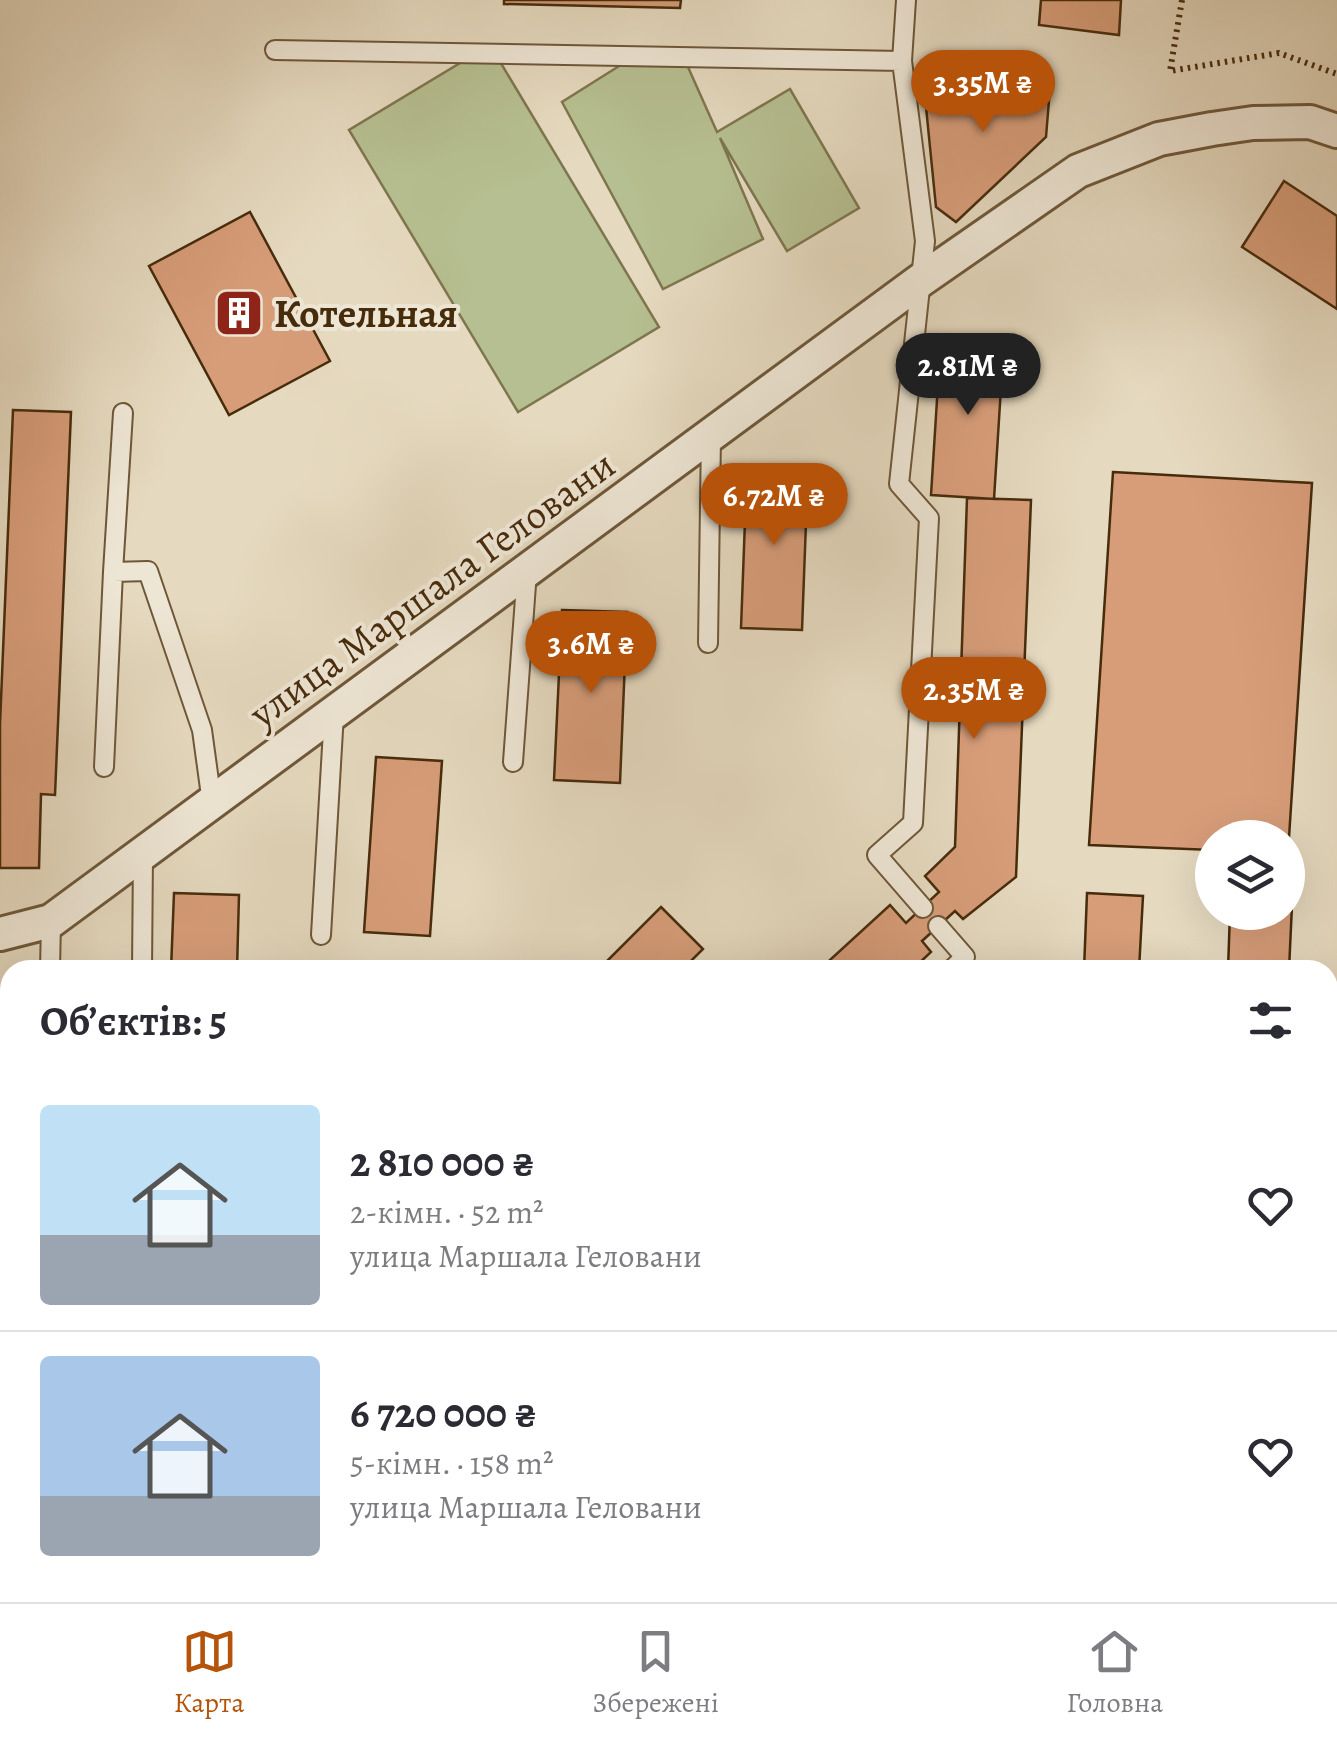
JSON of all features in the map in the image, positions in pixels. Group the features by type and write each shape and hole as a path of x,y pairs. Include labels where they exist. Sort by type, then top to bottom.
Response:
{"street":[{"name":"улица Маршала Геловани","path":"0,934 50,922 921,280 1078,171 1159,139 1252,123 1310,122 1337,131"}],"lane":[{"path":"906,0 902,61 925,241 899,484 930,518 913,823 877,856 922,908"},
{"path":"275,50 902,61"},
{"path":"104,767 124,412"},
{"path":"708,643 712,436"},
{"path":"113,572 148,571 202,730 212,803"},
{"path":"513,762 527,571"},
{"path":"321,936 334,713"},
{"path":"142,960 143,854"},
{"path":"50,922 50,960"},
{"path":"938,926 965,957 962,960"}],"path":[{"path":"1182,0 1170,72 1279,53 1337,74"}],"green space":[{"path":"490,45 659,327 518,412 349,130"},
{"path":"635,56 688,67 717,132 790,89 859,208 787,251 720,138 763,239 663,289 562,102"}],"building":[{"path":"504,0 681,0 680,8 504,4"},
{"path":"1041,0 1121,0 1119,35 1039,25"},
{"path":"990,76 1051,76 1046,137 956,222 936,207 925,97"},
{"path":"1284,181 1337,216 1337,309 1242,247"},
{"name":"Котельная","path":"250,212 330,361 229,415 149,266"},
{"path":"941,336 1004,340 994,499 931,495"},
{"path":"13,410 71,412 55,795 41,794 39,868 0,868 0,724"},
{"path":"747,467 808,469 802,630 741,628"},
{"path":"1113,472 1312,483 1290,820 1195,820 1195,849 1089,845"},
{"path":"967,498 1031,500 1016,877 963,919 955,911 922,941 931,952 923,960 830,960 890,905 906,923 939,892 925,876 955,847"},
{"path":"562,610 627,612 620,783 554,780"},
{"path":"376,757 442,761 430,936 364,932"},
{"path":"174,893 239,895 237,960 171,960"},
{"path":"1087,893 1143,896 1140,960 1084,960"},
{"path":"661,907 703,949 692,960 608,960"},
{"path":"1229,930 1291,930 1289,960 1228,960"}],"place":[{"name":"Котельная","path":"239,313"}]}
